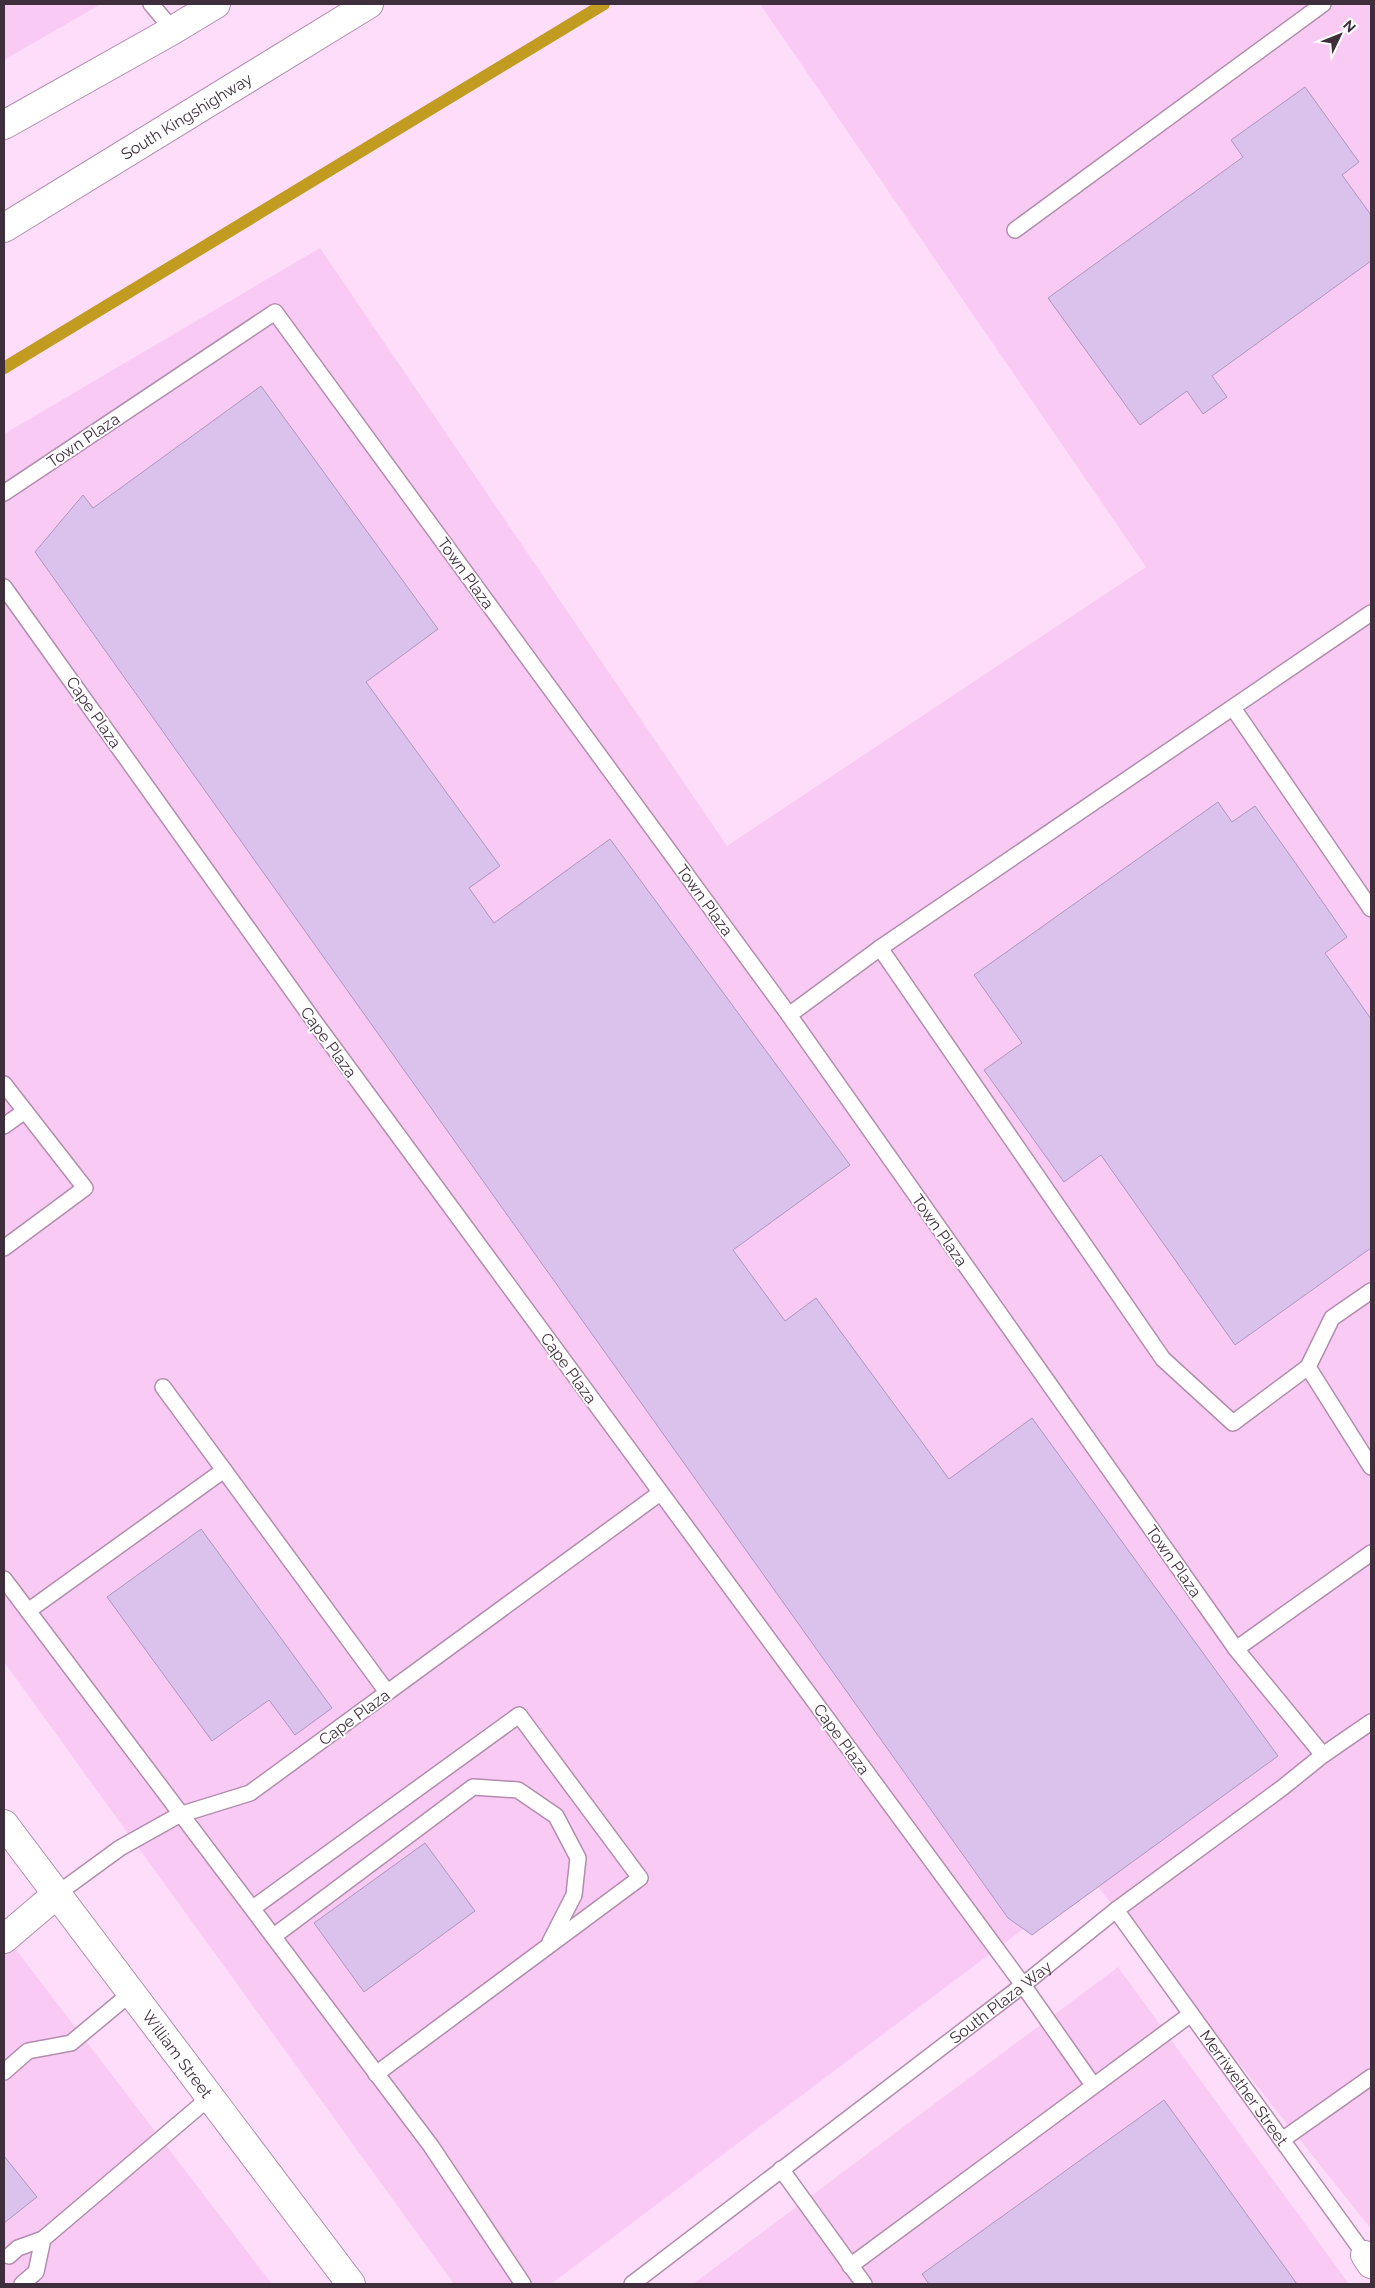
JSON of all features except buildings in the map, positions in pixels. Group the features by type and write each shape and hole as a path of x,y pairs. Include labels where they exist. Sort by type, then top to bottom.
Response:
{"main road":[{"path":"4,125 216,4"},
{"name":"South Kingshighway","path":"4,228 369,4"},
{"name":"William Street","path":"4,1824 351,2284"},
{"path":"4,1939 57,1894"}],"lane":[{"path":"151,4 173,30"},
{"path":"1015,230 1323,4"},
{"name":"Town Plaza","path":"4,493 275,312 789,1015 1236,1649 1323,1755"},
{"name":"Cape Plaza","path":"4,587 320,1029 1024,1985 1093,2086"},
{"path":"789,1015 880,948 1371,613"},
{"path":"1233,708 1371,909"},
{"path":"880,948 1163,1359 1233,1423 1308,1367 1332,1318 1371,1292"},
{"path":"4,1084 85,1188 4,1248"},
{"path":"4,1126 25,1111"},
{"path":"1308,1367 1371,1467"},
{"path":"163,1387 387,1692"},
{"path":"28,1611 224,1470"},
{"name":"Cape Plaza","path":"57,1894 120,1848 179,1815 250,1793 660,1493"},
{"path":"1236,1649 1371,1553"},
{"path":"4,1579 179,1815 254,1908 431,2146 523,2284"},
{"path":"254,1908 519,1715 640,1878 376,2074"},
{"name":"South Plaza Way","path":"632,2284 1024,1985 1116,1910 1282,1788 1323,1755 1371,1722"},
{"path":"274,1936 473,1787 518,1790 556,1816 578,1858 574,1895 548,1946"},
{"name":"Merriwether Street","path":"1116,1910 1368,2259"},
{"path":"4,2072 28,2051 70,2043 131,1993"},
{"path":"850,2266 1191,2014"},
{"path":"1282,2140 1371,2077"},
{"path":"9,2256 18,2248 42,2239 209,2098"},
{"path":"781,2169 864,2284"},
{"path":"22,2284 36,2272 42,2239"}],"shaded area":[{"path":"4,4 101,4 4,60"},
{"path":"760,4 1371,4 1371,2229 1091,1878 551,2284 454,2284 4,1662 4,434 320,248 727,846 1146,567"},
{"path":"4,1934 272,2284 4,2284"},
{"path":"1118,1967 1349,2284 693,2284"}],"waterway":[{"path":"4,368 604,4"}]}
